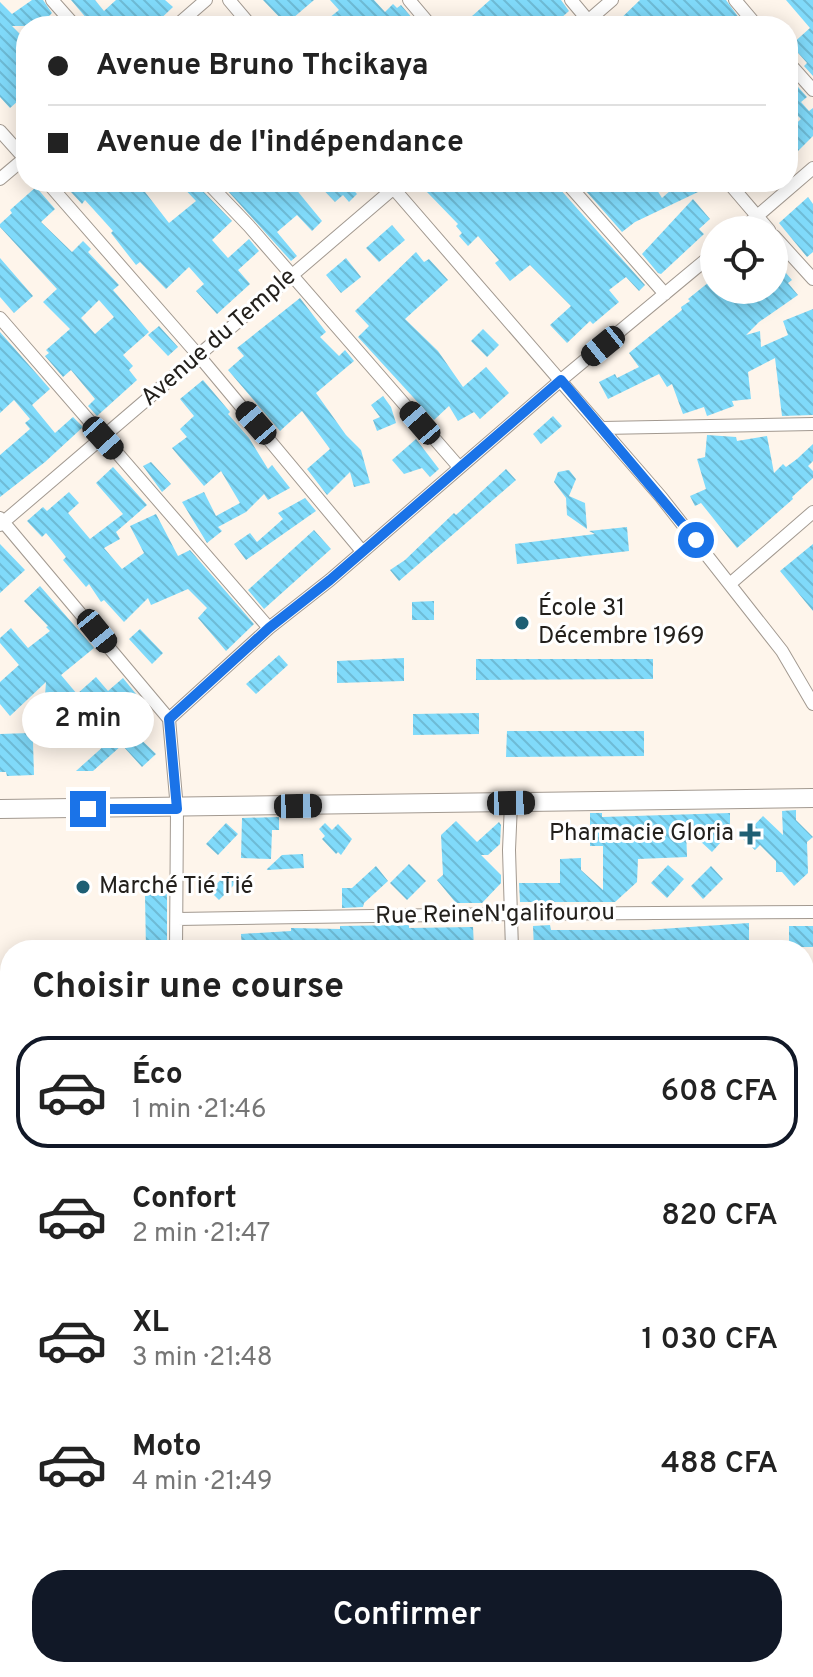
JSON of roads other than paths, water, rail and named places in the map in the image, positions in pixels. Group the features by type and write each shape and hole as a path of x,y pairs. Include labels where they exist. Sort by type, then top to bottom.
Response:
{"street":[{"path":"52,0 66,16"},
{"path":"188,16 206,0"},
{"path":"229,0 243,16"},
{"path":"409,0 423,16"},
{"path":"596,16 612,0"},
{"path":"735,0 749,16"},
{"path":"798,73 813,90"},
{"path":"0,131 16,148"},
{"path":"0,179 16,166"},
{"path":"56,192 199,356 361,550"},
{"path":"217,192 459,467"},
{"name":"Avenue du Temple","path":"1,522 291,277 385,192"},
{"path":"401,192 731,583 782,651 813,704"},
{"path":"575,192 665,294"},
{"path":"736,192 756,216"},
{"path":"758,216 786,192"},
{"path":"788,251 813,279"},
{"path":"169,719 269,628 330,580 361,550 700,265"},
{"path":"0,318 269,628"},
{"path":"602,428 813,424"},
{"path":"731,583 813,512"},
{"path":"1,522 169,719 177,809 176,940"},
{"path":"0,809 813,798"},
{"path":"511,803 512,940"},
{"name":"Rue ReineN'galifourou","path":"177,919 813,912"}],"place":[{"name":"École 31 Décembre 1969","path":"522,623"},
{"name":"Pharmacie Gloria","path":"750,834"},
{"name":"Marché Tié Tié","path":"83,887"}]}
